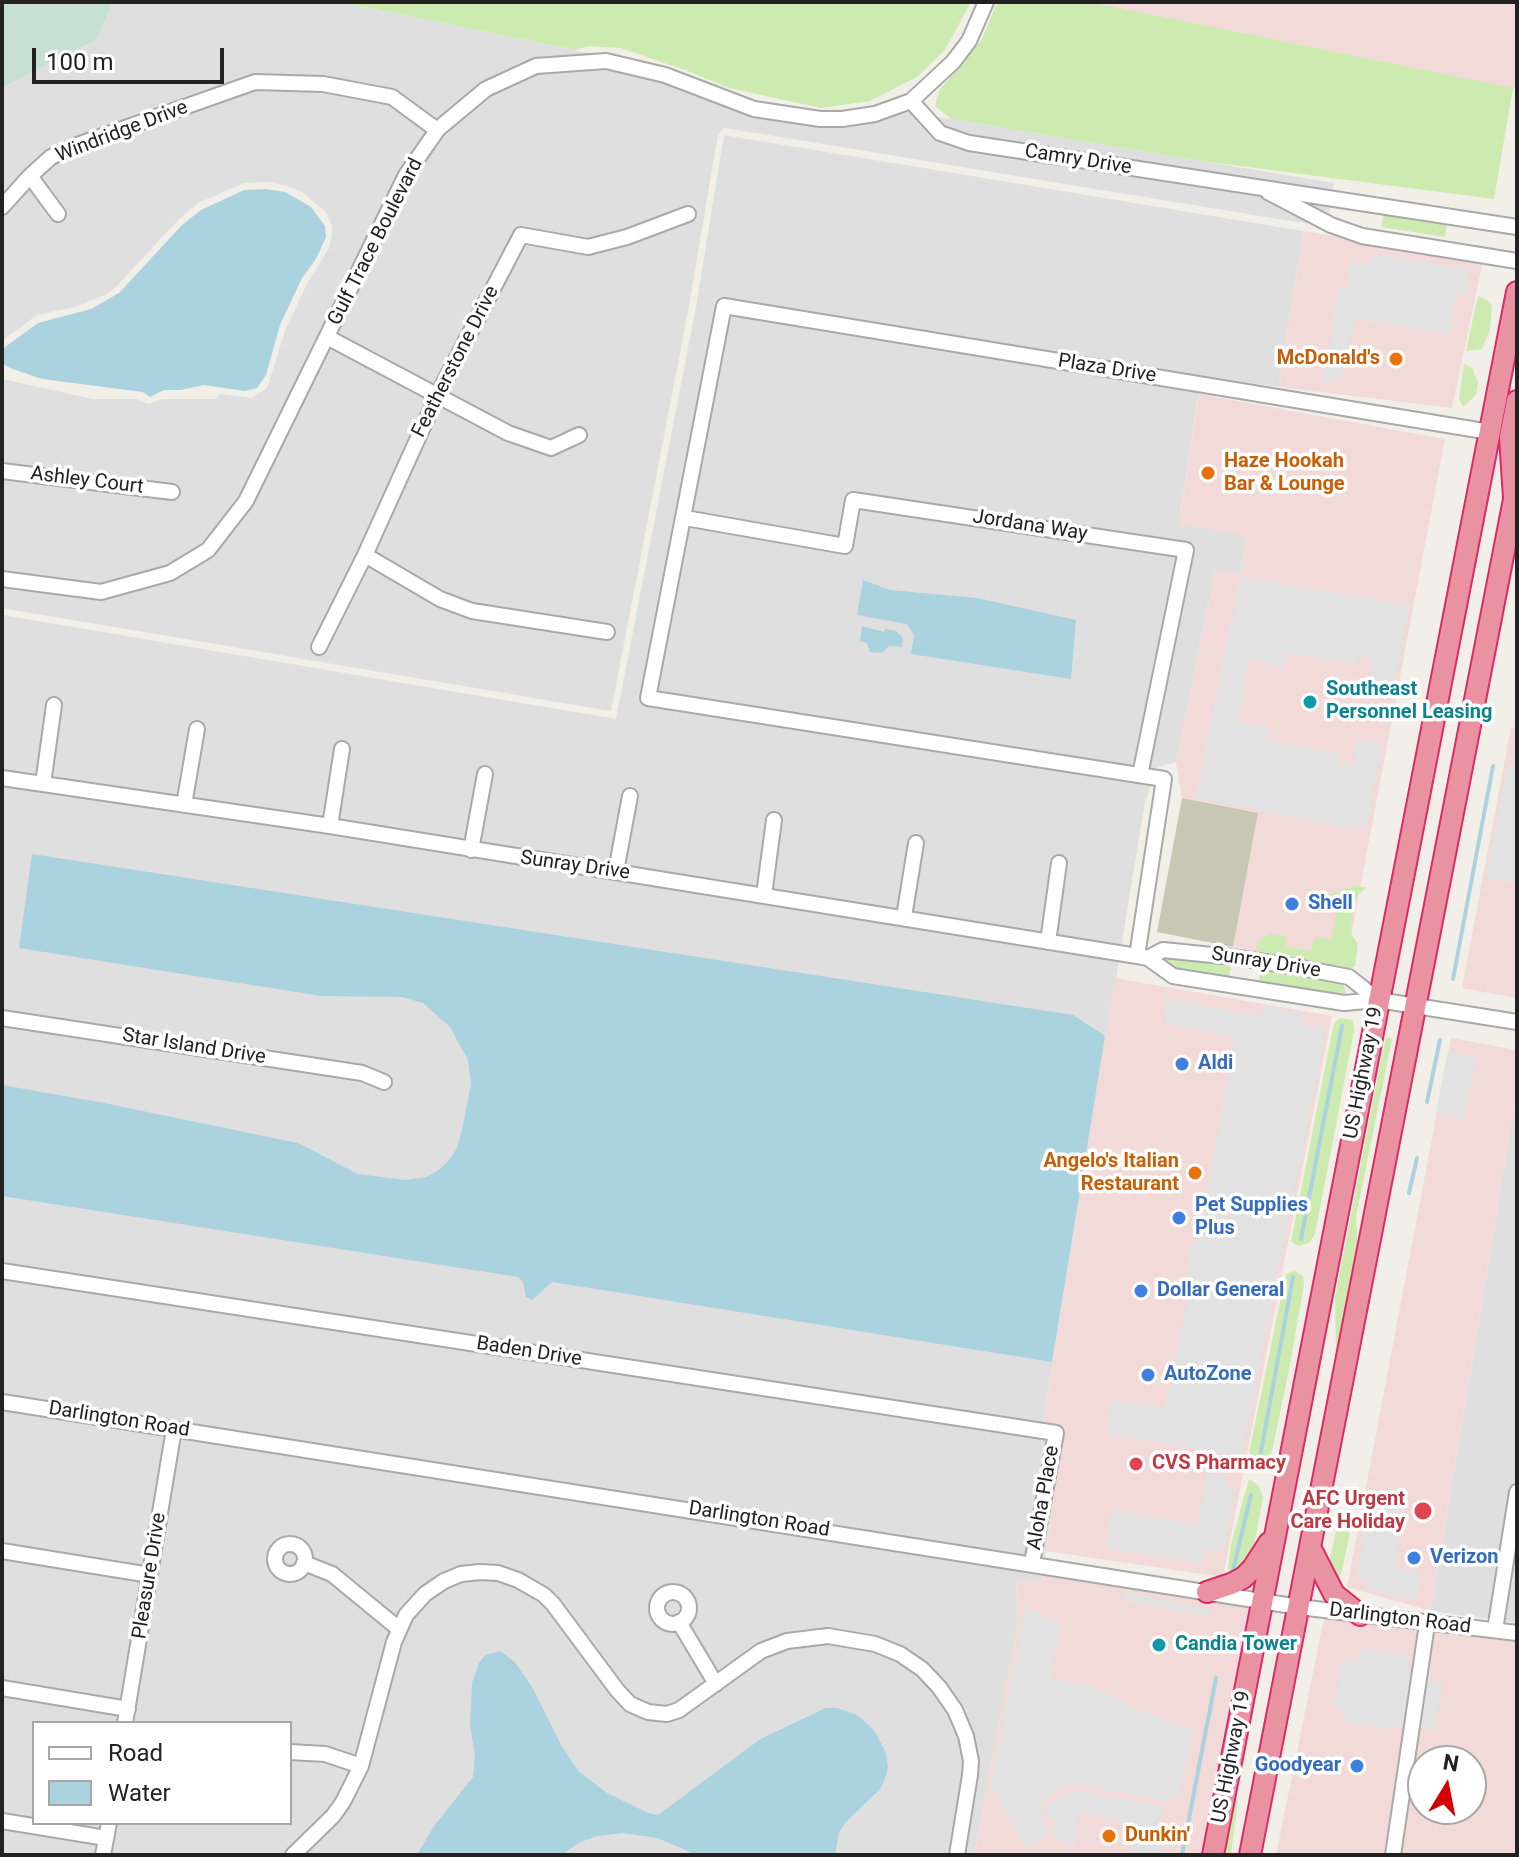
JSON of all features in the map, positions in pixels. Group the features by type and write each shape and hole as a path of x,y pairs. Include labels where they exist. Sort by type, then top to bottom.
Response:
{"highway":[{"name":"US Highway 19","path":"1213,1855 1517,292"},
{"name":"US Highway 19","path":"1250,1855 1516,491 1510,437 1517,401"},
{"path":"1207,1592 1243,1578 1275,1533"},
{"path":"1310,1547 1334,1594 1360,1615"}],"street":[{"name":"Gulf Trace Boulevard","path":"2,579 101,592 170,573 208,550 246,501 406,175 437,130 486,89 536,66 606,61 665,75 754,109 794,116 842,119 875,114 911,101 953,62 969,41 986,2"},
{"name":"Windridge Drive","path":"2,207 51,157 255,82 323,84 392,97 437,130"},
{"name":"Camry Drive","path":"911,101 934,129 947,138 1517,227"},
{"path":"30,176 58,214"},
{"name":"Camry Drive","path":"1260,188 1331,225 1362,236 1517,261"},
{"name":"Featherstone Drive","path":"319,647 365,555 437,396 521,235 588,247 627,237 688,214"},
{"name":"Plaza Drive","path":"685,518 724,306 1490,432"},
{"path":"327,337 508,433 551,448 579,435"},
{"name":"Ashley Court","path":"2,471 172,492"},
{"name":"Jordana Way","path":"685,518 845,546 853,500 1186,550 1140,775"},
{"path":"685,518 648,698 1164,779 1142,957"},
{"path":"365,555 440,599 472,611 607,632"},
{"path":"43,784 54,705"},
{"path":"184,805 197,729"},
{"path":"330,826 342,749"},
{"path":"471,850 485,774"},
{"name":"Sunray Drive","path":"2,778 330,826 1142,957 1173,976 1344,1003 1378,1000 1517,1022"},
{"path":"616,871 630,796"},
{"path":"764,895 774,820"},
{"path":"904,917 916,843"},
{"path":"1048,942 1059,863"},
{"name":"Sunray Drive","path":"1142,957 1163,950 1291,966 1349,977 1378,1000"},
{"name":"Star Island Drive","path":"2,1018 362,1073 384,1082"},
{"name":"Baden Drive","path":"2,1271 1056,1433"},
{"name":"Darlington Road","path":"2,1402 1299,1607 1517,1633"},
{"name":"Pleasure Drive","path":"126,1716 174,1429"},
{"name":"Aloha Place","path":"1032,1563 1056,1433"},
{"path":"1495,1630 1516,1501"},
{"path":"2,1551 150,1575"},
{"path":"304,1563 332,1574 399,1629"},
{"path":"293,1855 333,1816 361,1766 399,1629 415,1604 444,1581 470,1573 498,1573 534,1588 553,1604 617,1690 639,1709 658,1714 679,1710 773,1645 817,1636 841,1637 875,1644 912,1661 948,1698 962,1724 968,1746 970,1775 957,1855"},
{"path":"679,1622 716,1684"},
{"path":"1393,1855 1427,1624"},
{"path":"2,1688 126,1716"},
{"path":"292,1752 325,1754 361,1766"},
{"path":"2,1821 32,1824"},
{"path":"49,1825 108,1830 103,1855"}],"shaded area":[{"path":"2,2 113,2 97,39 2,88"},
{"path":"113,2 340,2 598,55 533,60 482,83 434,123 240,497 204,545 168,566 101,584 2,571 2,379 93,399 137,399 149,404 162,399 215,399 221,394 252,398 267,388 286,328 308,282 329,248 332,236 332,225 325,211 303,193 267,182 244,183 198,203 105,295 74,307 37,315 2,341 2,88 97,39"},
{"path":"1086,2 1517,2 1517,89 1347,58"},
{"path":"605,69 663,82 753,116 841,126 902,111 1334,183 1327,227 725,128 718,134 689,306 611,711 2,608 2,586 100,599 171,581 211,557 252,505 411,179 443,134 489,95 537,73"},
{"path":"724,135 1303,231 1279,387 1201,376 1179,524 1247,535 1240,574 1215,570 1176,762 1158,767 1145,802 1043,1422 1064,1427 1041,1583 1016,1579 1018,1623 974,1855 2,1855 2,615 616,719 696,307"},
{"path":"1303,231 1483,260 1452,408 1279,387"},
{"path":"1373,254 1471,270 1467,295 1457,295 1450,334 1355,319 1342,378 1321,383 1340,286 1350,284 1348,262 1370,265"},
{"path":"1199,394 1445,439 1345,968 1233,947 1258,813 1182,798 1176,762 1215,570 1240,574 1247,536 1179,524"},
{"path":"1240,577 1410,605 1393,693 1367,687 1372,660 1360,657 1357,665 1287,652 1283,667 1250,660 1238,722 1269,727 1267,740 1341,754 1339,764 1353,765 1354,740 1382,743 1367,827 1358,825 1357,830 1196,798"},
{"path":"1511,727 1517,728 1517,998 1462,988"},
{"path":"1508,765 1517,766 1517,883 1485,878"},
{"path":"1182,798 1258,813 1233,947 1157,932"},
{"path":"1115,978 1332,1016 1223,1577 1046,1551 1064,1427 1043,1423"},
{"path":"1164,998 1261,1017 1264,1006 1305,1014 1303,1025 1326,1030 1242,1456 1106,1433 1113,1399 1165,1408 1192,1278 1186,1276 1201,1201 1205,1201 1235,1037 1167,1024"},
{"path":"1451,1038 1517,1050 1517,1091 1431,1611 1347,1587"},
{"path":"1448,1051 1476,1057 1463,1119 1436,1113"},
{"path":"1517,1091 1517,1623 1431,1611"},
{"path":"1207,1473 1227,1477 1226,1485 1236,1487 1223,1551 1205,1549 1202,1563 1106,1548 1111,1509 1197,1525"},
{"path":"1382,1491 1397,1494 1396,1501 1405,1503 1395,1568 1420,1573 1416,1600 1366,1590 1367,1580 1357,1578 1365,1525 1375,1527"},
{"path":"1043,1573 1251,1607 1203,1855 974,1855 1018,1623 1016,1579 1041,1583"},
{"path":"1121,1592 1209,1609 1210,1617 1123,1600"},
{"path":"1025,1606 1061,1625 1050,1679 1095,1687 1138,1710 1183,1727 1194,1726 1180,1797 1172,1796 1170,1802 1075,1784 1053,1792 1043,1802 1041,1816 1049,1831 1028,1850 990,1787"},
{"path":"1324,1618 1517,1641 1517,1855 1276,1855"},
{"path":"1360,1648 1409,1656 1408,1668 1433,1672 1431,1683 1443,1684 1434,1731 1397,1724 1396,1730 1343,1721 1345,1710 1334,1708 1341,1660 1358,1662"},
{"path":"1075,1790 1165,1807 1156,1823 1166,1825 1160,1855 1133,1855 1140,1826 1079,1812 1074,1846 1070,1848 1053,1833 1058,1818 1046,1819 1048,1804"}],"green space":[{"path":"340,2 971,2 945,50 917,77 870,101 821,108 729,88 620,48 589,46 575,50"},
{"path":"997,2 1089,2 1513,88 1494,199 1201,161 951,119 935,106 939,91 982,39"},
{"path":"1384,213 1447,223 1445,237 1381,227"},
{"path":"1478,296 1489,301 1492,307 1490,330 1482,349 1466,351"},
{"path":"1464,364 1472,368 1478,382 1476,395 1463,407 1459,399"},
{"path":"1353,886 1366,887 1356,897 1350,932 1358,944 1355,966 1352,968 1261,954 1256,948 1258,941 1271,933 1287,936 1285,946 1311,951 1315,937 1331,940 1338,902 1327,899 1327,895"},
{"path":"1161,957 1230,964 1231,968 1229,975 1220,977 1168,968 1160,964"},
{"path":"1269,968 1344,985 1346,993 1342,995 1262,983 1260,971"},
{"path":"1340,1018 1353,1020 1354,1031 1315,1234 1309,1243 1298,1246 1291,1241 1334,1023"},
{"path":"1386,1038 1392,1039 1356,1217 1358,1252 1336,1354 1335,1298 1381,1060"},
{"path":"1295,1271 1303,1276 1304,1284 1290,1365 1271,1456 1256,1467 1249,1452 1286,1274"},
{"path":"1249,1479 1258,1485 1263,1497 1252,1558 1237,1572 1228,1569 1231,1544"},
{"path":"1354,1515 1337,1584 1329,1564 1337,1525"},
{"path":"1235,1801 1238,1801 1231,1855 1224,1855"}],"water":[{"path":"244,190 285,192 311,207 325,226 326,237 280,325 266,375 257,388 245,391 204,385 164,390 150,397 143,392 42,379 2,363 5,347 38,323 91,309 119,293 182,225 201,210"},
{"path":"863,580 890,590 977,598 1076,620 1071,679 911,654 914,635 907,624 857,615"},
{"path":"862,626 884,632 885,629 896,631 903,638 902,647 889,646 882,653 870,652 867,643 860,641"},
{"path":"32,854 1073,1015 1105,1036 1052,1362 552,1282 532,1300 526,1297 523,1282 518,1277 2,1196 2,1085 298,1143 358,1174 405,1180 426,1177 449,1160 457,1148 471,1084 468,1060 450,1027 423,1003 402,997 321,996 19,948"},
{"path":"500,1651 515,1662 532,1687 561,1745 578,1771 607,1793 648,1813 658,1815 759,1740 825,1708 837,1708 857,1715 874,1730 886,1753 888,1767 885,1779 880,1789 845,1823 839,1833 835,1855 697,1855 657,1838 623,1833 580,1842 561,1855 417,1855 434,1826 473,1777 475,1757 470,1724 472,1683 485,1655"}],"waterway":[{"path":"1453,979 1493,766"},
{"path":"1301,1239 1342,1026"},
{"path":"1427,1102 1440,1040"},
{"path":"1409,1193 1417,1158"},
{"path":"1260,1457 1293,1277"},
{"path":"1233,1570 1251,1495"},
{"path":"1182,1855 1216,1678"}],"place":[{"name":"McDonald's","path":"1396,359"},
{"name":"Haze Hookah Bar & Lounge","path":"1208,473"},
{"name":"Southeast Personnel Leasing","path":"1310,702"},
{"name":"Shell","path":"1292,904"},
{"name":"Aldi","path":"1182,1064"},
{"name":"Angelo's Italian Restaurant","path":"1195,1173"},
{"name":"Pet Supplies Plus","path":"1179,1218"},
{"name":"Dollar General","path":"1141,1291"},
{"name":"AutoZone","path":"1148,1375"},
{"name":"CVS Pharmacy","path":"1136,1464"},
{"name":"AFC Urgent Care Holiday","path":"1423,1511"},
{"name":"Verizon","path":"1414,1558"},
{"name":"Candia Tower","path":"1159,1645"},
{"name":"Goodyear","path":"1357,1766"},
{"name":"Dunkin'","path":"1109,1836"}]}
